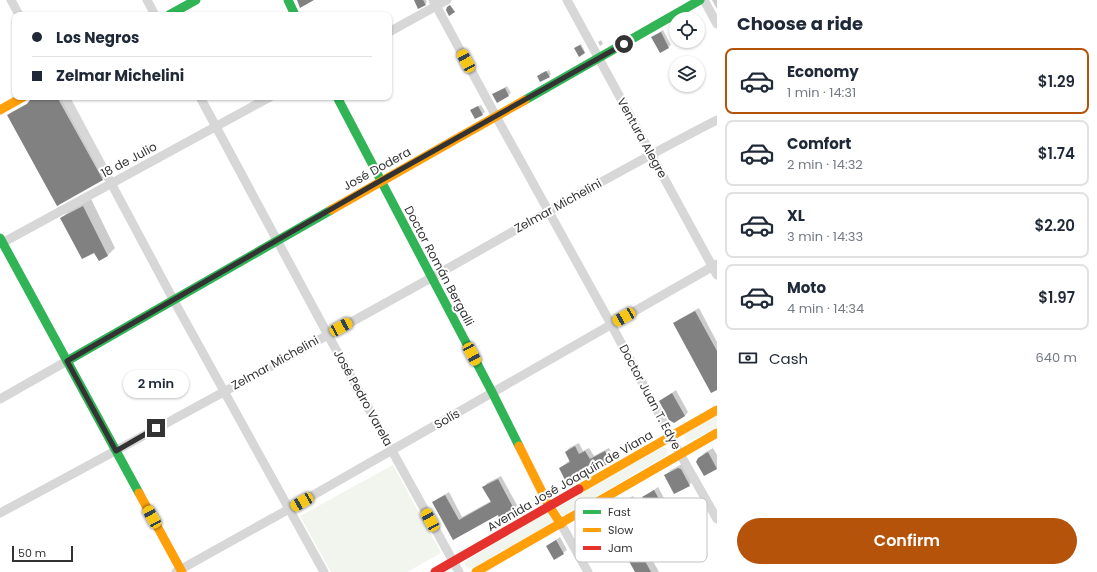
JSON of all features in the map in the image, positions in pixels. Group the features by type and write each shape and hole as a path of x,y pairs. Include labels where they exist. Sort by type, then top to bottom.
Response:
{"street":[{"path":"11,0 17,12"},
{"path":"147,0 153,12"},
{"path":"174,12 196,0"},
{"path":"288,0 294,12"},
{"path":"392,30 435,3 448,0"},
{"name":"Ventura Alegre","path":"567,0 650,154 715,269"},
{"name":"José Dodera","path":"67,361 173,299 700,0"},
{"path":"704,0 717,24"},
{"name":"Doctor Juan T. Edye","path":"435,3 612,324 672,436 680,454 705,498"},
{"path":"0,110 18,100"},
{"path":"67,100 173,299 324,572"},
{"name":"José Pedro Varela","path":"202,100 328,335 459,572"},
{"name":"18 de Julio","path":"1,242 265,100"},
{"name":"Doctor Román Bergalli","path":"339,100 492,392 549,506 575,549"},
{"name":"Zelmar Michelini","path":"0,513 328,335 650,154 717,120"},
{"path":"1,242 180,571"},
{"name":"Solís","path":"180,571 612,324 715,269"},
{"path":"0,399 67,361"},
{"name":"Avenida José Joaquín de Viana","path":"435,572 717,410"},
{"path":"605,498 717,433"},
{"name":"Doctor Juan T. Edye","path":"707,501 717,519"},
{"path":"476,572 575,516"},
{"name":"Doctor Román Bergalli","path":"582,562 588,572"}],"shaded area":[{"path":"717,414 717,428 688,442 686,441 684,434"},
{"path":"663,447 667,450 667,455 594,498 575,498 575,509 563,516 555,507"},
{"path":"393,465 441,553 407,572 331,572 300,516"},
{"path":"548,511 555,521 473,568 468,568 465,565 464,562"}],"building":[{"path":"297,0 314,0 300,8"},
{"path":"414,0 423,0 426,5 418,9"},
{"path":"450,5 455,12 449,16 446,10"},
{"path":"661,32 669,48 660,53 651,37"},
{"path":"580,45 585,53 579,57 574,48"},
{"path":"546,71 550,77 540,82 537,76"},
{"path":"505,88 509,96 497,103 492,94"},
{"path":"30,100 59,100 103,180 57,206 7,115 27,104"},
{"path":"478,106 483,115 475,119 470,110"},
{"path":"83,206 108,256 99,261 94,253 82,259 60,218"},
{"path":"695,311 717,351 717,390 711,393 673,323"},
{"path":"672,393 685,416 674,423 669,420 659,401"},
{"path":"575,446 579,454 585,451 590,459 605,451 611,462 579,480 578,478 567,484 559,468 570,462 565,452"},
{"path":"708,452 717,469 704,476 696,462 698,458"},
{"path":"678,468 681,469 690,486 674,494 664,475"},
{"path":"498,479 514,509 499,518 498,515 453,540 432,502 445,495 459,520 491,502 482,487"},
{"path":"654,490 658,498 643,498"},
{"path":"556,540 564,554 554,560 546,546"},
{"path":"629,562 646,562 651,572 635,572"}],"traffic: fast":[{"path":"174,12 196,0"},
{"path":"288,0 294,12"},
{"path":"525,100 700,0"},
{"path":"339,100 519,446"},
{"path":"67,361 331,210"},
{"path":"0,238 139,493"}],"traffic: slow":[{"path":"0,110 18,100"},
{"path":"331,210 525,100"},
{"path":"579,489 717,410"},
{"path":"604,498 717,433"},
{"path":"519,446 549,506 561,524"},
{"path":"139,493 182,572"},
{"path":"476,572 575,515"}],"traffic: jam":[{"path":"435,572 579,489"}],"route":[{"path":"156,428 116,451 67,361 380,181 624,44"}]}
